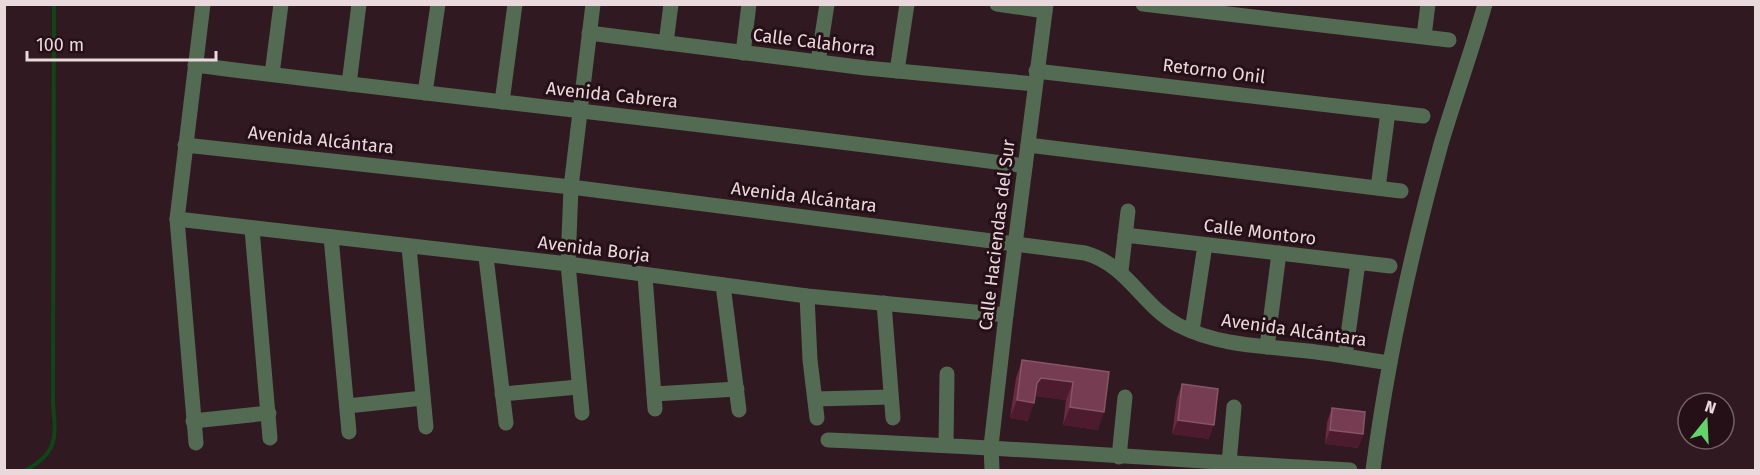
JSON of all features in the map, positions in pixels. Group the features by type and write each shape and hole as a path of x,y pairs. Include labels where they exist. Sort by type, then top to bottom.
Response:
{"street":[{"path":"196,443 177,219 202,4"},
{"path":"272,74 281,4"},
{"path":"349,84 359,4"},
{"path":"425,93 438,4"},
{"path":"502,102 515,4"},
{"path":"582,413 568,264 571,187 593,4"},
{"path":"666,43 671,4"},
{"path":"743,53 749,4"},
{"path":"818,62 826,4"},
{"path":"897,71 907,4"},
{"path":"996,4 1046,8"},
{"path":"1143,4 1449,40"},
{"path":"1424,36 1428,4"},
{"path":"1373,471 1390,363 1442,143 1485,4"},
{"name":"Calle Haciendas del Sur","path":"992,471 991,446 1006,315 1046,8"},
{"name":"Calle Calahorra","path":"589,33 897,71 1036,78"},
{"name":"Avenida Cabrera","path":"195,64 502,102 803,135 1025,166"},
{"name":"Retorno Onil","path":"1036,78 1423,116"},
{"path":"1378,188 1388,112"},
{"name":"Avenida Alcántara","path":"185,145 571,187 1084,253 1101,258 1121,271 1167,317 1192,331 1225,341 1390,363"},
{"path":"1028,145 1401,191"},
{"path":"1121,271 1128,211"},
{"name":"Avenida Borja","path":"177,219 486,257 568,264 807,296 1006,315"},
{"path":"252,229 270,438"},
{"name":"Calle Montoro","path":"1125,235 1390,266"},
{"path":"331,237 349,432"},
{"path":"1192,331 1205,245"},
{"path":"409,247 426,427"},
{"path":"1267,347 1279,254"},
{"path":"486,257 506,423"},
{"path":"1345,356 1358,263"},
{"path":"645,276 654,401 737,389"},
{"path":"723,285 739,410"},
{"path":"807,296 810,360 817,418"},
{"path":"884,303 893,418"},
{"path":"946,445 947,374"},
{"path":"502,394 578,387"},
{"path":"815,399 891,397"},
{"path":"1119,457 1125,397"},
{"path":"346,406 423,398"},
{"path":"1229,463 1234,407"},
{"path":"193,421 269,413"},
{"path":"828,440 991,446 1119,457 1350,471"}],"building":[{"path":"1022,360 1109,372 1104,412 1070,407 1073,382 1041,378 1037,383 1034,403 1017,400"},
{"path":"1182,384 1218,389 1214,425 1178,420"},
{"path":"1332,408 1365,412 1363,434 1330,430"}],"waterway":[{"path":"26,470 36,464 49,450 53,443 55,426 53,404 54,4"}]}
